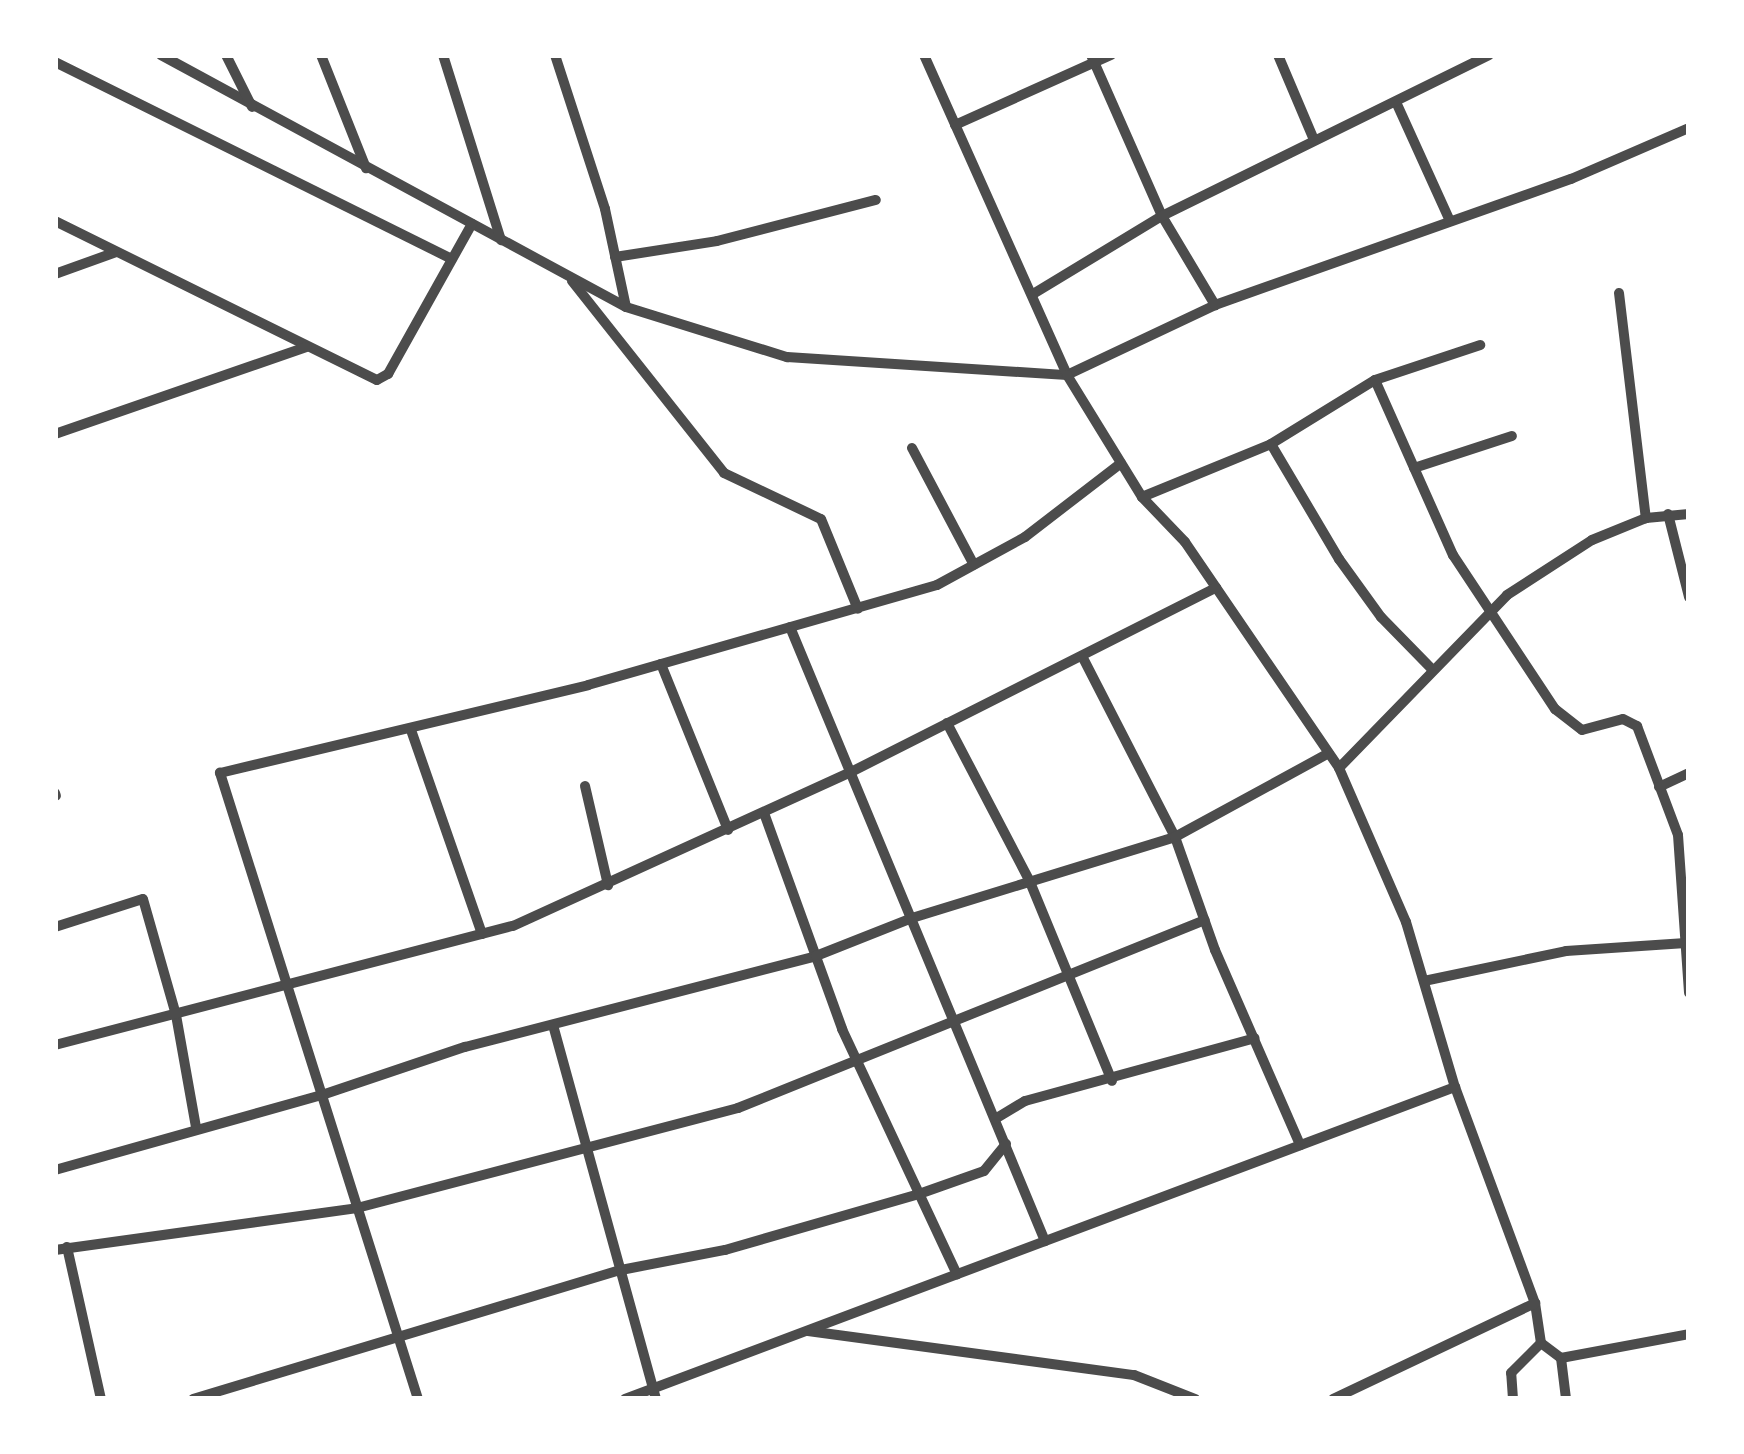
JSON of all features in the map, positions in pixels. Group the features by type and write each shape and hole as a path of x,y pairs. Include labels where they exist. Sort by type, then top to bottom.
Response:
{"street":[{"path":"161,55 626,307 786,357 1066,375 1214,305 1450,221 1689,128"},
{"path":"226,55 252,106"},
{"path":"321,55 366,168"},
{"path":"442,55 501,240"},
{"path":"554,55 626,307"},
{"path":"924,55 1066,375 1142,496 1216,588 1339,768 1406,922 1454,1086 1536,1303 1540,1343 1561,1358 1689,1334"},
{"path":"955,125 1093,59 1111,55"},
{"path":"1278,55 1314,140"},
{"path":"1033,294 1162,216 1396,102 1468,59 1489,55"},
{"path":"1093,59 1162,216 1214,305"},
{"path":"55,62 452,259"},
{"path":"1396,102 1450,221"},
{"path":"614,257 718,241 876,200"},
{"path":"55,221 306,346 382,379 472,224"},
{"path":"55,274 116,252"},
{"path":"568,276 724,472 820,519 858,610"},
{"path":"1620,293 1646,518"},
{"path":"1142,496 1271,444 1374,380 1480,345"},
{"path":"55,434 306,346"},
{"path":"1374,380 1453,554 1568,720 1582,730 1623,719 1637,726 1678,835 1689,993"},
{"path":"1414,468 1512,436"},
{"path":"1271,444 1360,588 1432,668"},
{"path":"912,448 974,565"},
{"path":"418,1399 220,772 411,730 938,586 1025,537 1121,463"},
{"path":"1668,514 1689,597"},
{"path":"1339,768 1507,595 1592,540 1646,518 1689,514"},
{"path":"55,1045 482,934 608,885 851,772 1216,588"},
{"path":"790,627 1045,1241"},
{"path":"1082,656 1175,837 1205,920 1300,1145"},
{"path":"661,664 728,830"},
{"path":"948,723 1030,882 1112,1081"},
{"path":"411,730 482,934"},
{"path":"55,1170 553,1025 816,956 912,918 1175,837 1329,753"},
{"path":"1659,786 1689,773"},
{"path":"585,786 608,885"},
{"path":"764,813 857,1060 957,1274"},
{"path":"55,928 143,899 176,1015 196,1127"},
{"path":"101,1399 61,1249 357,1208 738,1108 1067,971 1205,920"},
{"path":"1424,980 1566,951 1686,943"},
{"path":"553,1025 590,1147 654,1394"},
{"path":"995,1119 1025,1100 1112,1081 1254,1038"},
{"path":"626,1399 654,1394 807,1330 1454,1086"},
{"path":"193,1399 621,1270 725,1250 918,1194 984,1172 1006,1144"},
{"path":"1333,1399 1536,1303"},
{"path":"807,1330 1134,1375 1195,1399"},
{"path":"1513,1399 1511,1373 1540,1343"},
{"path":"1561,1358 1566,1399"}]}
